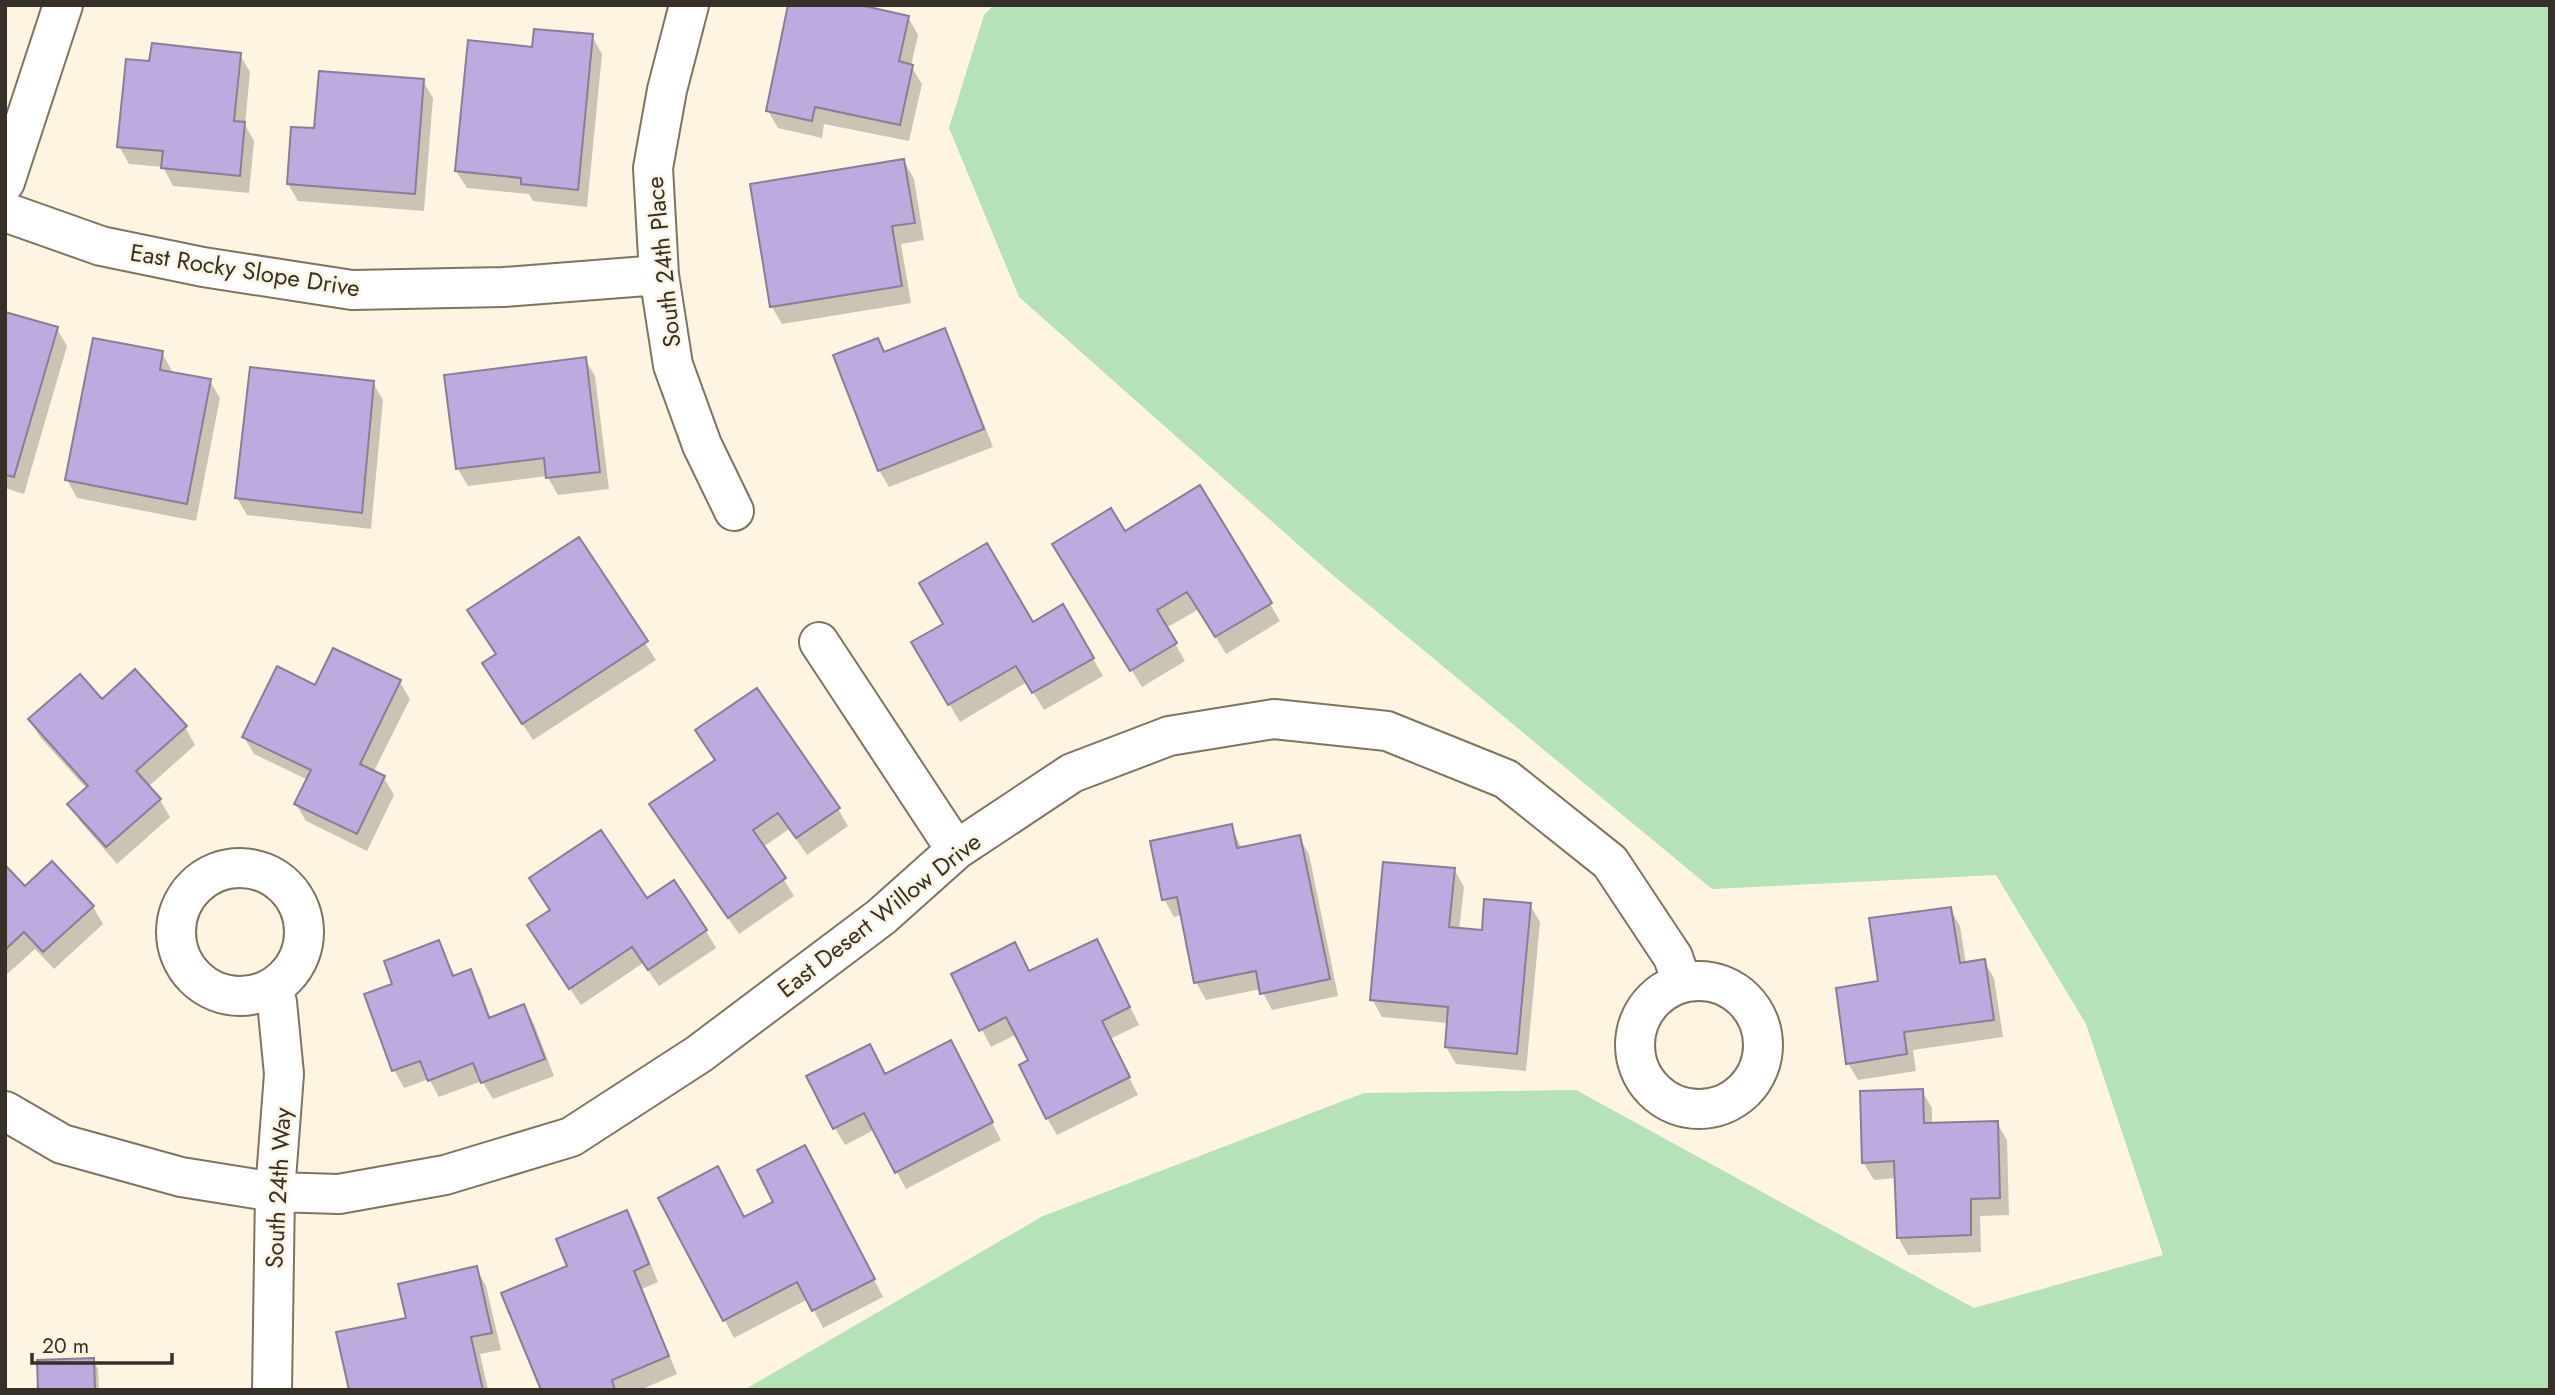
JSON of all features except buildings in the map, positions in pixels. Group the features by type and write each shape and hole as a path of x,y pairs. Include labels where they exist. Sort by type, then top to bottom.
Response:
{"street":[{"path":"5,182 63,5"},
{"name":"South 24th Place","path":"689,5 667,90 653,168 659,275 673,365 702,444 734,511"},
{"name":"East Rocky Slope Drive","path":"5,212 101,246 203,267 352,290 503,286 659,275"},
{"path":"819,642 956,850"},
{"name":"East Desert Willow Drive","path":"5,1111 62,1144 181,1177 275,1192 339,1194 444,1175 571,1137 710,1046 881,917 956,850 1072,773 1169,736 1274,719 1387,731 1506,779 1610,863 1673,957 1682,983"},
{"name":"South 24th Way","path":"270,989 277,1002 284,1074 275,1192 272,1390"}],"green space":[{"path":"994,5 2550,5 2550,1390 744,1390 1043,1216 1364,1093 1576,1090 1974,1308 2163,1255 2086,1024 1996,875 1712,889 1329,572 1019,297 949,128 984,15"}]}
